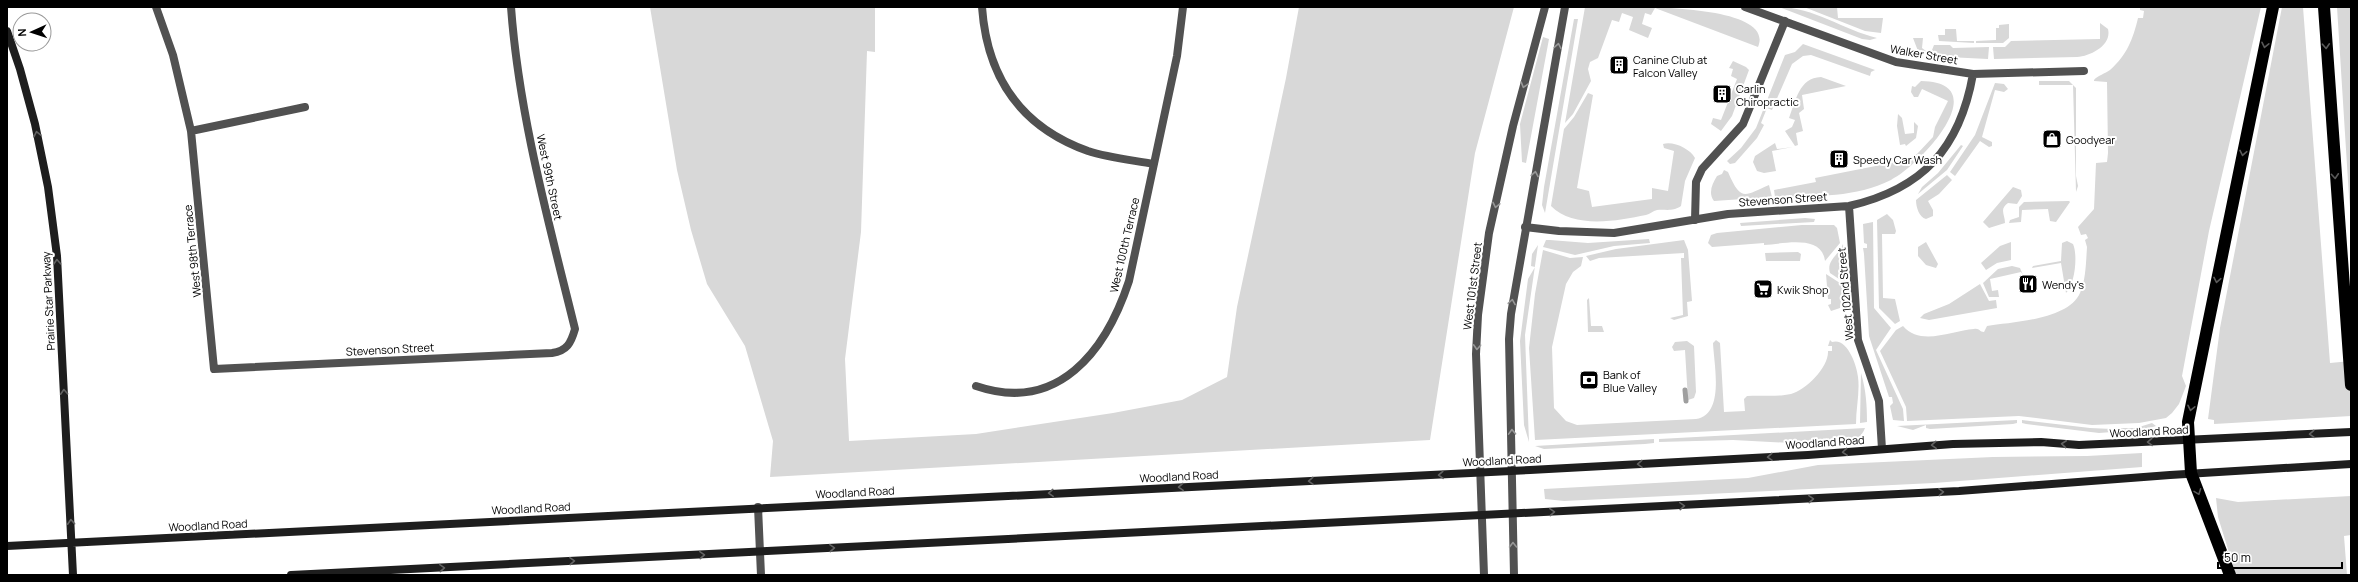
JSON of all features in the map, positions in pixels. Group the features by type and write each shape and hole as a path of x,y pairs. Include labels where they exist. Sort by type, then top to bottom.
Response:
{"highway":[{"path":"2230,575 2191,474 2188,422 2273,7"},
{"path":"2324,7 2351,384"}],"main road":[{"name":"Prairie Star Parkway","path":"7,31 20,69 35,124 49,194 57,256 73,575"},
{"name":"Woodland Road","path":"7,546 1512,471 1953,444 2041,442 2079,445 2351,432"},
{"path":"292,575 1951,492 2351,464"}],"street":[{"name":"West 98th Terrace","path":"156,7 173,55 191,131 214,368"},
{"name":"West 99th Street","path":"510,7 519,74 530,136 575,329 571,343 566,348"},
{"path":"982,7 988,50 998,75 1013,99 1029,117 1045,131 1089,151 1154,164"},
{"name":"West 100th Terrace","path":"976,386 1006,393 1024,393 1041,389 1061,380 1080,366 1095,350 1109,331 1120,308 1129,281 1177,56 1183,7"},
{"name":"West 101st Street","path":"1484,575 1476,354 1478,315 1489,233 1513,126 1545,7"},
{"path":"1514,575 1509,339 1511,314 1525,227 1565,7"},
{"name":"Walker Street","path":"1745,7 1896,62 1973,74 2084,71"},
{"path":"1695,220 1696,182 1702,168 1743,124 1770,63 1785,21"},
{"name":"Stevenson Street","path":"1525,227 1559,231 1614,233 1695,220 1789,208 1849,206 1894,192 1927,170 1944,151 1956,131 1968,101 1973,74"},
{"path":"191,131 305,108"},
{"name":"West 102nd Street","path":"1849,206 1858,340 1879,401 1882,449"},
{"name":"Stevenson Street","path":"214,368 552,353 566,348"},
{"path":"758,508 761,575"}],"shaded area":[{"path":"650,7 875,7 875,52 867,51 861,232 845,359 849,441 976,434 1113,413 1182,400 1227,377 1237,307 1286,78 1299,7 1514,7 1475,153 1430,440 770,477 773,441 745,346 707,284 691,230 677,170"},
{"path":"1585,7 1656,7 1689,9 1719,14 1743,21 1757,32 1758,47 1655,8 1651,15 1645,13 1642,24 1652,28 1648,38 1629,30 1633,17 1622,13 1619,22 1612,20 1598,58 1590,62 1588,69 1591,81 1573,114 1565,123"},
{"path":"1779,7 1804,11 1877,38 1870,40 1862,39"},
{"path":"1804,7 1837,7 1838,18 1883,18 1881,33 1865,31"},
{"path":"2140,7 2261,7 2209,231 2182,376 2186,386 2179,404 2166,418 2139,423 2092,425 2019,416 1907,421 1906,407 1880,351 1896,330 1903,326 1910,332 1928,336 1937,336 1976,329 1984,332 1987,326 2024,321 2052,314 2064,309 2074,302 2080,293 2085,270 2087,247 2085,240 2088,238 2086,234 2081,235 2078,227 2094,209 2096,163 2107,162 2108,153 2107,82 2094,80 2110,70 2125,52 2134,33 2138,18 2143,18 2144,11 2140,10"},
{"path":"2282,7 2303,7 2330,363 2351,361 2351,416 2214,424 2214,420 2208,419 2220,328"},
{"path":"2337,7 2351,7 2351,218 2349,197"},
{"path":"1574,19 1578,19 1545,213 1542,205 1544,187"},
{"path":"2100,23 2108,29 2107,40 2099,49 2083,56 1994,59 1993,47 2005,47 2011,41 2100,39"},
{"path":"2009,24 2009,38 2003,43 1976,43 1976,41 1996,40 1996,28 1999,28 1999,25"},
{"path":"1945,29 1956,29 1957,41 1974,41 1974,43 1939,41 1938,35 1945,35"},
{"path":"1543,37 1549,39 1526,163 1522,162 1520,124"},
{"path":"1913,38 1923,38 1922,48 1926,51 1932,50 1934,45 1950,45 1953,48 1989,47 1988,59 1928,56 1918,51"},
{"path":"1803,44 1875,70 1871,72 1870,76 1811,55 1803,56 1792,64 1772,110 1767,108 1761,123 1764,125 1757,138 1735,163 1730,164 1727,161 1741,148 1756,128 1785,55 1795,52"},
{"path":"1733,61 1749,70 1732,116 1721,131 1711,124 1713,118 1721,120 1737,79 1731,76 1733,69 1729,68"},
{"path":"1821,77 1846,86 1802,95 1804,109 1799,113 1803,131 1796,133 1798,145 1795,146 1785,131 1792,127 1795,120 1789,118 1796,97 1808,81"},
{"path":"1921,81 1943,85 1953,95 1953,109 1946,125 1934,142 1904,171 1891,180 1877,186 1849,193 1820,196 1775,197 1774,190 1816,182 1815,178 1901,161 1917,154 1933,137 1935,127 1948,101 1922,89 1918,97 1914,97 1911,92 1912,86 1915,87"},
{"path":"2039,81 2069,81 2073,85 2039,85"},
{"path":"1995,83 2004,84 2008,89 2004,92 1995,90 1982,137 1992,142 1992,146 1989,147 1980,141 1955,176 1950,172 1975,135"},
{"path":"2073,85 2076,88 2076,176 2078,186 2076,192"},
{"path":"1588,93 1593,95 1577,188 1589,191 1592,207 1652,199 1652,188 1668,191 1674,151 1664,148 1663,144 1667,143 1681,146 1695,158 1685,181 1681,206 1672,210 1657,210 1647,215 1609,221 1583,221 1560,213 1551,206 1564,129 1574,117"},
{"path":"1898,114 1902,118 1905,134 1914,133 1914,122 1918,126 1916,138 1906,146 1905,144 1900,145 1897,126"},
{"path":"1775,143 1777,149 1793,147 1772,151 1776,171 1764,173 1757,171 1753,162 1755,156"},
{"path":"1961,145 1963,146 1947,170 1918,194 1922,187 1938,173"},
{"path":"1724,170 1728,172 1732,182 1740,192 1748,194 1769,185 1772,197 1714,201 1711,195 1712,185 1717,176 1722,174"},
{"path":"1947,175 1952,180 1939,194 1928,201 1933,210 1933,216 1926,219 1924,218 1918,211 1916,200"},
{"path":"2013,187 2021,190 2022,196 2017,204 2008,203 2005,205 2003,212 2005,223 1989,228 1983,222"},
{"path":"2024,202 2070,202 2056,222 2050,221 2048,209 2022,210 2021,222 2009,223 2010,220 2019,217 2019,207"},
{"path":"1887,214 1893,220 1896,231 1895,234 1882,234 1883,298 1895,299 1900,321 1895,324 1879,308 1877,220"},
{"path":"1805,218 1815,219 1814,222 1741,226 1740,223"},
{"path":"1873,222 1874,308 1891,328 1876,350 1903,409 1904,421 1893,420 1890,406 1893,403 1892,397 1889,397 1869,336 1863,248 1867,248 1867,244 1864,243 1863,224"},
{"path":"1802,225 1834,225 1837,228 1840,243 1825,261 1822,253 1817,247 1800,242 1712,247 1708,243 1711,235 1717,233"},
{"path":"1649,239 1650,243 1614,246 1575,255 1543,247 1546,240 1588,243"},
{"path":"1684,240 1688,250 1692,301 1687,302 1688,316 1674,320 1670,318 1683,315 1681,258 1684,258 1684,253 1599,258 1590,261 1586,256 1616,249"},
{"path":"2067,241 2073,244 2075,249 2075,269 2072,283 2066,293 2061,263 2032,268 2033,266 2061,261 2062,243"},
{"path":"1926,242 1938,264 1936,268 1926,265 1918,256 1918,247"},
{"path":"2011,242 2011,260 1997,263 1986,270 1981,263 2000,246"},
{"path":"1843,244 1845,283 1830,273 1829,268 1831,261"},
{"path":"1538,245 1535,267 1531,266 1532,254"},
{"path":"1543,250 1570,258 1583,257 1581,266 1573,272 1566,284 1552,347 1554,408 1566,421 1577,425 1696,419 1705,415 1711,408 1716,387 1713,343 1716,340 1720,343 1724,412 1745,411 1744,399 1747,396 1791,394 1797,392 1810,383 1825,364 1828,351 1832,351 1832,346 1828,346 1830,340 1832,342 1842,344 1847,348 1856,366 1859,388 1856,424 1535,440 1529,348 1535,294"},
{"path":"1798,252 1801,254 1800,261 1766,261 1765,253"},
{"path":"2012,266 2020,268 2023,275 2021,272 1990,279 1992,291 1998,290 1999,297 1989,297 1983,283 1998,269"},
{"path":"1535,267 1525,335 1529,442 1524,425 1520,341 1528,279"},
{"path":"1826,274 1843,285 1840,308 1831,311 1828,305 1831,304 1831,299 1828,299"},
{"path":"1980,284 1989,301 1996,300 1997,308 1929,320 1920,318 1924,314 1949,304"},
{"path":"1589,298 1591,326 1602,326 1604,332 1588,332 1587,300"},
{"path":"1687,341 1694,346 1696,392 1694,398 1688,400 1685,350 1674,351 1672,347 1675,342"},
{"path":"1861,373 1866,398 1867,422 1860,423"},
{"path":"2017,420 2017,423 2013,424 1930,429 1926,428 1926,425 1913,430 1897,426"},
{"path":"2022,420 2112,429 2112,432 2099,433 2026,424 2022,423"},
{"path":"2152,423 2156,426 2137,432 2117,432 2117,428 2136,428"},
{"path":"1865,428 1858,438 1848,442 1840,442 1839,438 1835,438 1835,442 1811,444 1733,440 1659,442 1659,439"},
{"path":"1654,439 1654,443 1645,444 1544,449 1535,446"},
{"path":"2142,453 2142,467 1934,483 1564,501 1545,499 1544,489 1748,478 1818,465 1993,457 2087,456"},
{"path":"2351,496 2351,535 2344,536 2347,575 2236,575 2218,517 2216,498 2238,502"}],"waterway":[{"path":"1685,390 1686,401"}],"place":[{"name":"Canine Club at Falcon Valley","path":"1619,65"},
{"name":"Carlin Chiropractic","path":"1722,94"},
{"name":"Goodyear","path":"2052,139"},
{"name":"Speedy Car Wash","path":"1839,159"},
{"name":"Wendy's","path":"2028,284"},
{"name":"Kwik Shop","path":"1763,289"},
{"name":"Bank of Blue Valley","path":"1589,380"}]}
